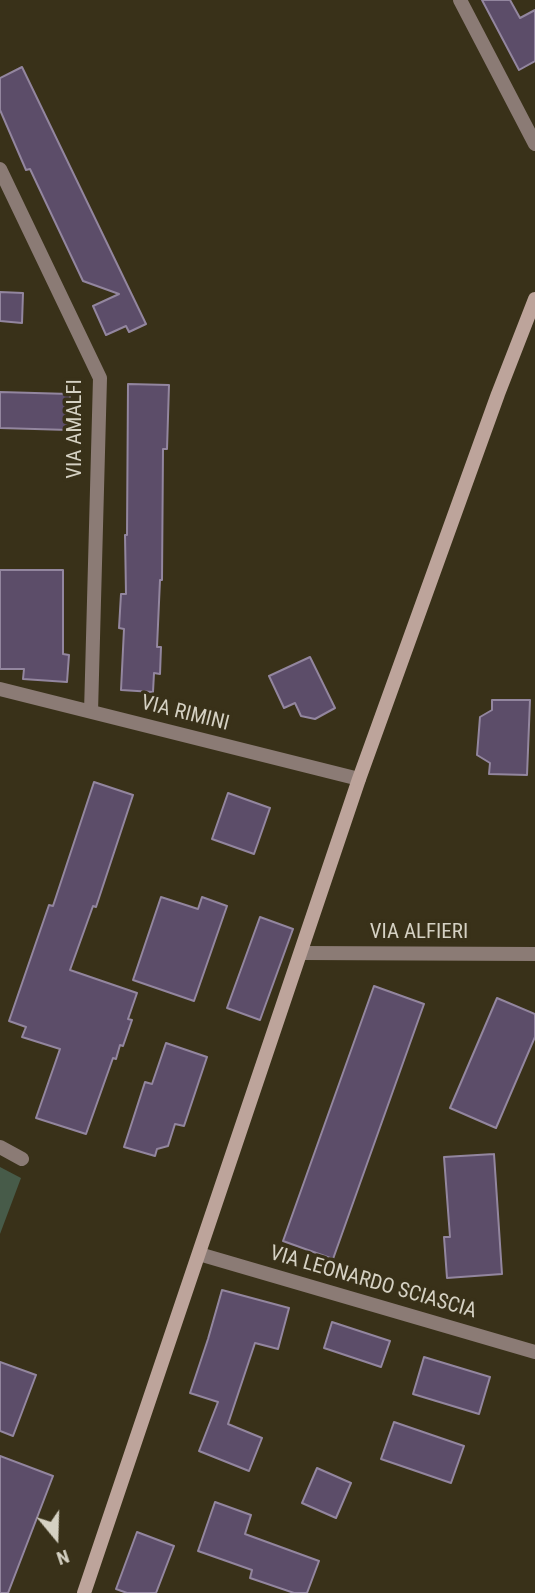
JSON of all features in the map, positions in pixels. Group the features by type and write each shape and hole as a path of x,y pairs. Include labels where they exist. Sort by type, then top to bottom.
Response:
{"street":[{"path":"460,0 535,144"},
{"name":"VIA AMALFI","path":"0,169 100,378 91,712"},
{"path":"84,1593 359,779 535,299"},
{"name":"VIA RIMINI","path":"0,689 359,779"},
{"name":"VIA ALFIERI","path":"302,953 535,954"},
{"path":"0,1147 22,1159"},
{"name":"VIA LEONARDO SCIASCIA","path":"199,1254 535,1352"}],"green space":[{"path":"0,1167 21,1178 0,1234"}],"building":[{"path":"482,0 510,0 520,18 535,10 535,61 519,70"},
{"path":"22,67 146,324 129,332 126,326 106,335 93,306 119,294 83,281 30,169 26,170 0,110 0,78"},
{"path":"0,292 23,293 22,323 0,321"},
{"path":"128,384 169,385 167,449 163,449 162,580 157,647 161,647 160,674 154,673 153,692 121,690 124,629 119,628 121,594 126,594"},
{"path":"0,392 70,394 69,430 0,428"},
{"path":"0,570 63,570 63,654 69,655 67,682 23,679 24,669 0,669"},
{"path":"310,657 335,708 315,719 301,716 295,703 284,708 269,676"},
{"path":"492,700 530,700 527,775 489,774 490,763 477,755 480,717 492,710"},
{"path":"94,782 133,795 96,907 93,906 70,970 137,993 123,1046 120,1045 116,1059 113,1058 86,1134 36,1118 60,1049 22,1037 26,1027 9,1021 49,905 53,906"},
{"path":"228,793 270,808 254,854 212,839"},
{"path":"161,897 198,909 202,897 227,906 194,1001 133,980"},
{"path":"260,917 293,929 260,1020 227,1008"},
{"path":"374,986 424,1004 333,1259 283,1241"},
{"path":"497,998 535,1014 535,1037 496,1128 450,1108"},
{"path":"166,1043 207,1057 184,1126 175,1124 168,1146 157,1149 155,1156 124,1147 145,1082 152,1084"},
{"path":"494,1154 502,1274 447,1278 444,1237 450,1237 444,1157"},
{"path":"222,1290 289,1308 278,1349 255,1343 228,1424 262,1438 249,1471 199,1451 218,1402 190,1393"},
{"path":"332,1322 390,1341 381,1367 324,1348"},
{"path":"424,1357 490,1377 479,1414 413,1394"},
{"path":"0,1362 36,1375 13,1436 0,1431"},
{"path":"394,1422 464,1446 451,1483 381,1459"},
{"path":"0,1456 53,1476 8,1593 0,1593"},
{"path":"317,1468 351,1483 336,1518 302,1503"},
{"path":"215,1502 251,1515 245,1534 319,1561 307,1593 294,1593 250,1578 252,1570 198,1551"},
{"path":"137,1532 174,1546 156,1593 127,1593 116,1589"}]}
